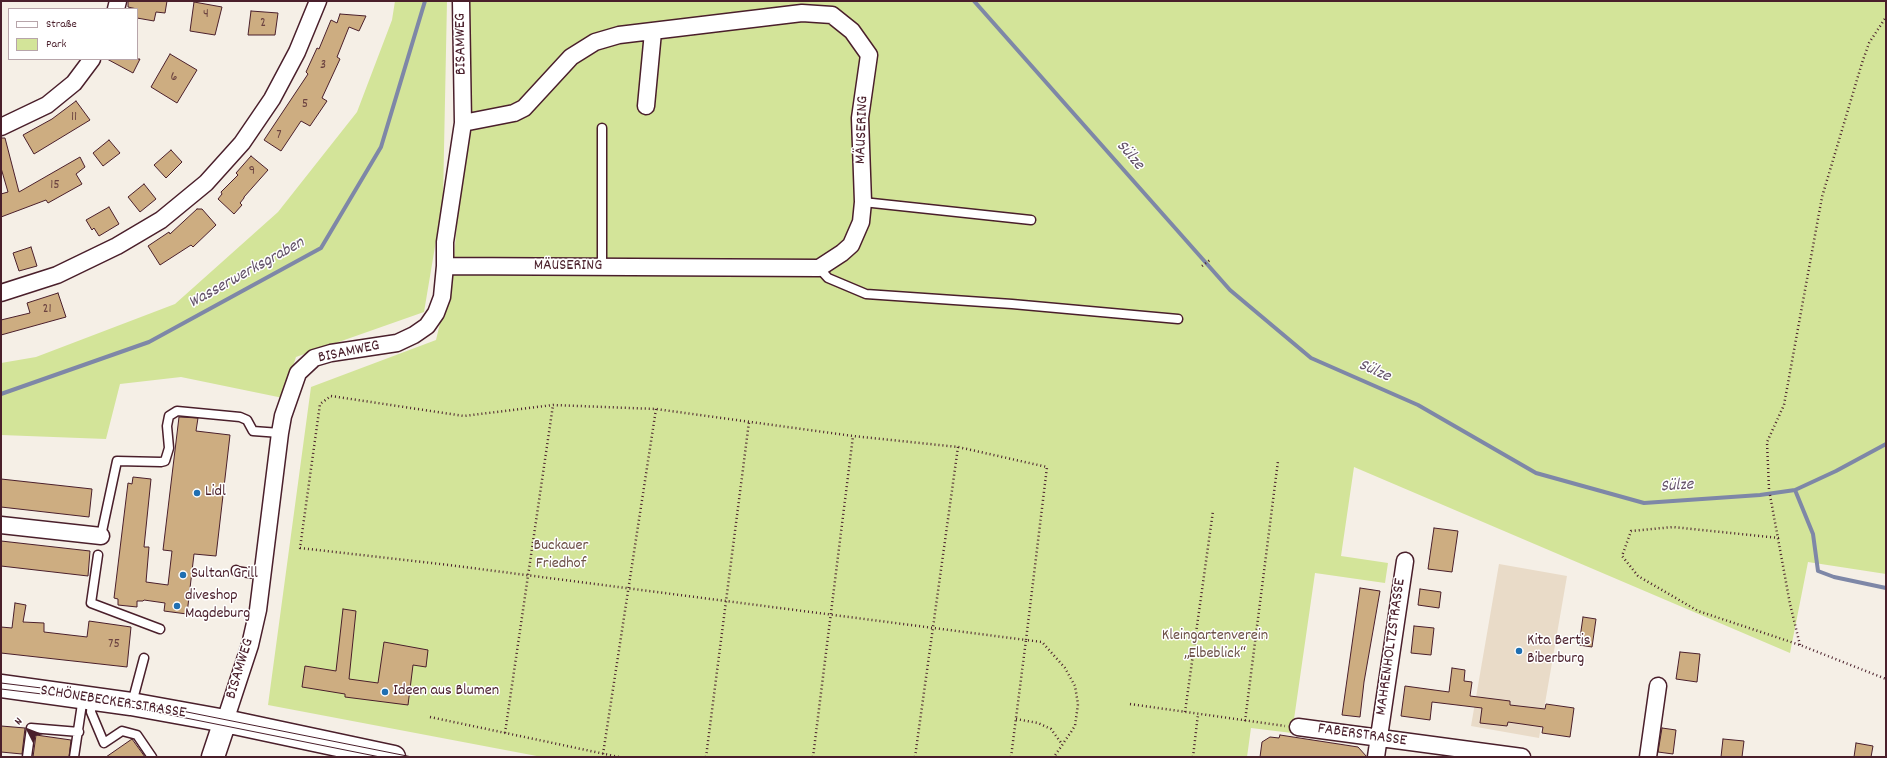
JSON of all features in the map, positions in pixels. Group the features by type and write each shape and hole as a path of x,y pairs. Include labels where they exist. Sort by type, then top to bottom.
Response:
{"main road":[{"name":"SCHÖNEBECKER STRASSE","path":"1,686 131,704 225,721 394,757"},
{"path":"213,757 225,721"}],"street":[{"path":"1,292 56,275 117,246 161,220 206,182 242,143 272,99 298,52 318,1"},
{"name":"BISAMWEG","path":"225,721 254,629 280,433 283,416 298,373 314,358 331,353 397,343 414,335 427,326 436,313 442,297 445,266 445,242 463,123 461,1"},
{"name":"MÄUSERING","path":"445,266 819,268 842,253 851,245 861,222 863,202 860,118 870,55 852,31 832,14 802,13 618,36 596,42 571,57 524,108 514,113 463,123"},
{"path":"646,106 653,32"},
{"path":"1,127 47,105 74,83 91,60"},
{"path":"1,524 101,536"},
{"name":"MAHRENHOLTZSTRASSE","path":"1376,757 1405,561"},
{"path":"1648,757 1658,686"},
{"name":"FABERSTRASSE","path":"1298,727 1521,757"}],"lane":[{"path":"602,128 602,267"},
{"path":"863,202 1031,220"},
{"path":"819,268 828,278 866,294 1012,304 1178,319"},
{"path":"101,536 117,460 165,461 169,448 167,426 169,416 176,411 240,417 247,420 252,431 280,433"},
{"path":"98,555 91,603 160,629"},
{"path":"236,570 262,575"},
{"path":"131,704 144,658"},
{"path":"74,757 88,697"},
{"path":"88,697 91,712 104,743 122,731 137,735 152,757"},
{"path":"27,757 31,728 79,732"}],"path":[{"path":"1769,489 1766,442 1784,405 1822,197 1869,43 1886,17"},
{"path":"1202,266 1210,260"},
{"path":"1011,757 1026,640 1047,467 958,447 854,436 656,409 552,405 464,416 331,396 320,404 300,548 726,601 831,615 933,628 1026,640 1042,642 1065,668 1074,686 1078,704 1075,726 1054,757"},
{"path":"505,733 552,405"},
{"path":"603,754 656,409"},
{"path":"706,757 749,422"},
{"path":"813,757 854,436"},
{"path":"915,757 958,447"},
{"path":"1245,721 1278,461"},
{"path":"1770,495 1790,604 1800,645"},
{"path":"1185,712 1213,511"},
{"path":"1779,538 1673,527 1631,531 1622,556 1638,576 1698,611 1800,645 1886,679"},
{"path":"1130,704 1245,721 1298,727"},
{"path":"1193,757 1198,714"},
{"path":"430,717 619,757"},
{"path":"1016,719 1038,723 1051,729 1062,744"}],"shaded area":[{"name":"Kita Bertis Biberburg","path":"1499,564 1567,576 1539,738 1471,726"}],"green space":[{"path":"395,1 447,1 443,199 424,312 296,357 283,398 181,377 120,384 106,439 1,435 1,363 36,357 175,304 278,212 357,112 392,20"},
{"path":"467,1 1886,1 1886,574 1808,562 1790,653 1354,467 1341,556 1388,563 1385,583 1315,573 1292,733 1251,728 1247,757 542,757 268,705 311,387 436,340 453,268 469,89"}],"building":[{"path":"128,1 167,1 165,13 156,12 154,21 138,18 138,8 128,7"},
{"path":"194,2 222,7 215,35 190,31"},
{"path":"251,11 278,13 275,35 248,35"},
{"path":"340,14 366,16 359,31 349,27 337,57 340,59 322,98 327,101 310,126 301,121 281,151 264,140 308,74 306,72 317,48 319,49 331,20 337,23"},
{"path":"170,54 197,70 177,103 151,87"},
{"path":"140,59 133,73 109,60"},
{"path":"76,101 90,120 34,154 23,135 52,119"},
{"path":"1,138 5,138 19,192 80,157 85,167 76,174 82,184 48,203 46,200 1,217 1,194 8,192 1,168"},
{"path":"109,140 120,153 103,166 93,153"},
{"path":"171,150 182,162 166,178 154,165"},
{"path":"251,156 268,170 244,197 240,203 242,205 234,214 218,199 222,194 221,192 238,175 236,173"},
{"path":"144,184 156,199 140,212 128,197"},
{"path":"109,207 119,224 99,236 94,228 92,230 86,220"},
{"path":"197,209 202,209 216,225 193,247 191,245 160,265 148,246 169,232 170,234"},
{"path":"31,247 37,266 19,271 13,253"},
{"path":"58,293 66,317 1,335 1,320 30,313 27,303"},
{"path":"179,417 198,418 196,431 230,435 216,556 194,554 187,614 164,611 165,603 144,600 137,601 137,607 118,605 118,599 114,598 128,483 132,484 133,477 151,479 144,547 149,547 146,582 168,585 172,551 163,550"},
{"path":"1,479 92,489 89,517 1,507"},
{"path":"1434,528 1458,531 1452,572 1428,569"},
{"path":"1,541 90,551 88,576 1,566"},
{"path":"1360,588 1380,591 1364,682 1360,717 1342,715"},
{"path":"1420,589 1441,592 1439,608 1418,605"},
{"path":"15,603 26,605 23,622 44,623 44,632 87,637 89,621 131,627 127,667 1,653 1,627 12,628"},
{"path":"343,609 356,611 349,679 378,683 384,642 428,650 426,667 413,665 408,705 345,697 345,694 302,687 305,666 336,671"},
{"path":"1583,617 1596,619 1592,647 1579,645"},
{"path":"1414,626 1434,628 1431,655 1411,653"},
{"path":"1680,652 1700,654 1697,682 1676,679"},
{"path":"1452,668 1465,670 1464,681 1472,682 1470,696 1510,701 1510,705 1545,709 1546,704 1574,708 1570,737 1542,733 1543,727 1508,722 1507,726 1480,723 1482,708 1432,702 1430,720 1401,716 1405,686 1449,692"},
{"path":"1,726 25,728 22,754 1,752"},
{"path":"1662,728 1676,730 1673,754 1658,752"},
{"path":"36,735 71,740 69,757 33,757"},
{"path":"1280,735 1358,747 1367,757 1260,757 1262,742 1270,737 1279,738"},
{"path":"132,739 145,757 106,757"},
{"path":"1723,739 1744,741 1742,757 1721,757"},
{"path":"1856,743 1873,746 1871,757 1854,757"}],"waterway":[{"name":"Wasserwerksgraben","path":"1,394 149,342 321,248 381,147 425,1"},
{"name":"Sülze","path":"974,1 1230,290 1311,358 1418,405 1536,473 1644,503 1760,495 1795,490 1836,471 1886,444"},
{"path":"1795,490 1813,534 1818,571 1834,577 1886,588"}],"tram line":[{"path":"1,683 132,701 412,757"},
{"path":"1,689 83,699 131,707 380,757"}],"place":[{"name":"Lidl","path":"197,493"},
{"name":"Sultan Grill","path":"183,575"},
{"name":"diveshop Magdeburg","path":"177,606"},
{"name":"Kita Bertis Biberburg","path":"1519,651"},
{"name":"Ideen aus Blumen","path":"385,692"}],"park label":[{"name":"Buckauer Friedhof","path":"561,556"},
{"name":"Kleingartenverein „Elbeblick“","path":"1215,646"}]}
